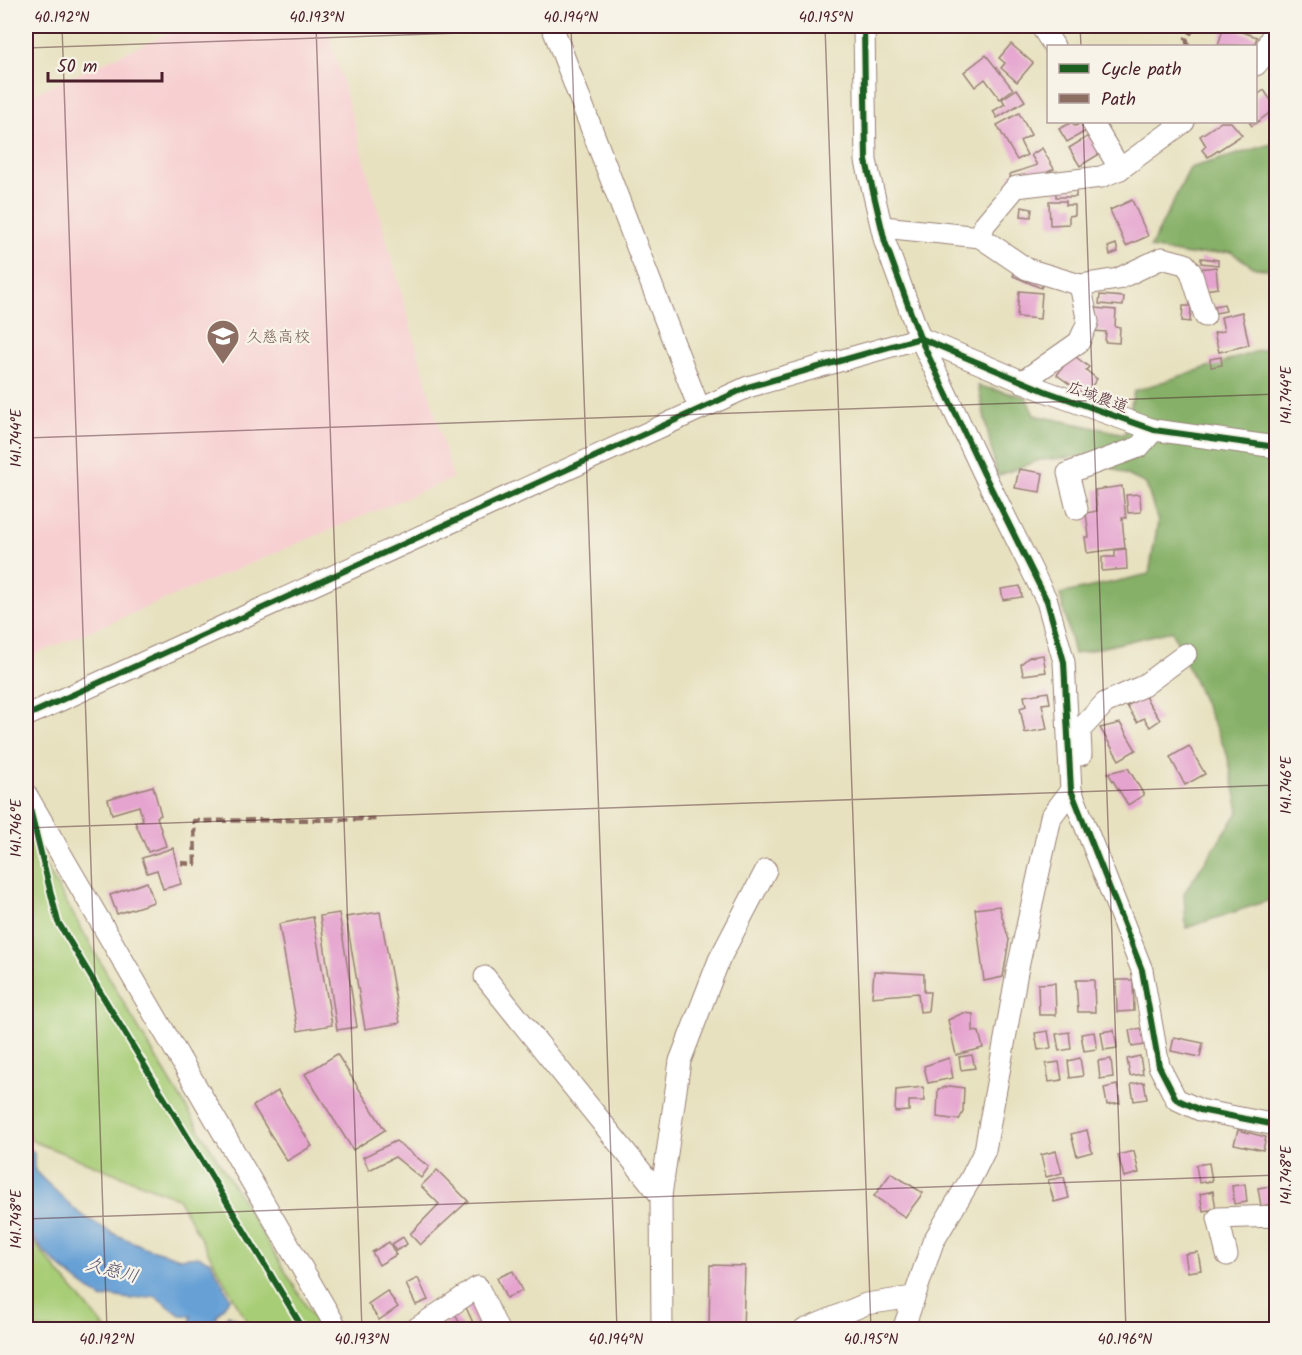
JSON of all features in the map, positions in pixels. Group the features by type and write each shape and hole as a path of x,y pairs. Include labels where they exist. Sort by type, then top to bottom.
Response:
{"street":[{"path":"552,26 699,408"},
{"path":"864,26 866,161 883,227 920,338 1047,601 1064,662 1071,790 1142,970 1159,1066 1176,1099 1200,1110 1276,1125"},
{"path":"1041,26 1053,45"},
{"path":"1257,64 1276,27"},
{"path":"1093,123 1120,169"},
{"path":"981,237 985,224 1016,187 1101,177 1120,169 1183,123"},
{"path":"883,227 981,237 1027,268 1080,285 1118,279 1162,258 1185,264 1191,272 1205,316"},
{"path":"1022,382 1079,342 1088,322 1080,285"},
{"path":"26,716 748,387 920,338"},
{"name":"広域農道","path":"920,338 1022,382 1154,430 1276,447"},
{"path":"1077,508 1068,473 1139,447 1154,430"},
{"path":"1097,855 1099,837 1082,790 1080,730 1105,703 1143,686 1186,654"},
{"path":"903,1329 933,1242 985,1150 1017,972 1051,818 1071,790"},
{"path":"26,794 339,1329"},
{"path":"662,1329 661,1196 680,1061 719,960 766,870"},
{"path":"485,977 661,1196"},
{"path":"1227,1255 1218,1218 1276,1216"},
{"path":"414,1329 478,1287 493,1328"},
{"path":"804,1329 866,1304 913,1297"}],"shaded area":[{"name":"久慈高校","path":"185,26 327,26 453,478 26,658 26,97"}],"green space":[{"path":"1276,140 1276,270 1255,268 1231,252 1189,255 1150,248 1190,168 1272,144"},
{"path":"1276,345 1276,898 1186,928 1184,893 1239,811 1227,754 1172,631 1074,654 1060,594 1149,574 1158,522 1146,484 1088,456 1040,460 997,476 978,386 1026,397 1034,415 1125,434 1134,391"},
{"path":"26,832 140,1031 320,1329 251,1329 178,1198 32,1141 26,1128"},
{"path":"26,1233 106,1329 26,1329"}],"water":[{"name":"久慈川","path":"26,1144 34,1153 34,1168 80,1214 112,1233 147,1248 180,1258 198,1256 211,1262 230,1298 216,1317 219,1326 222,1327 228,1315 246,1324 249,1329 190,1329 191,1316 180,1315 155,1296 130,1299 111,1296 103,1299 71,1276 46,1254 29,1232 24,1193"}],"building":[{"path":"1224,26 1257,37 1254,45 1218,45"},
{"path":"1011,44 1033,63 1017,82 1001,68 1005,63 999,58"},
{"path":"986,55 1013,89 1000,99 985,79 975,87 964,72"},
{"path":"1017,89 1025,101 997,118 993,111 1005,104 1002,99"},
{"path":"1264,90 1276,108 1257,122 1257,95"},
{"path":"1019,113 1031,135 1020,141 1027,155 1017,160 997,125"},
{"path":"1070,123 1075,126 1081,123 1086,131 1067,142 1059,129"},
{"path":"1220,123 1232,123 1242,135 1208,157 1202,150 1206,146 1200,136"},
{"path":"1090,135 1101,153 1080,166 1069,148"},
{"path":"1042,148 1054,169 1011,184 1010,174 1037,165 1031,155"},
{"path":"1056,189 1076,189 1076,197 1056,197"},
{"path":"1132,200 1148,236 1126,246 1110,210"},
{"path":"1049,201 1066,201 1066,205 1075,205 1075,215 1069,216 1069,224 1050,225"},
{"path":"1022,207 1032,209 1031,217 1021,216"},
{"path":"1116,244 1118,252 1110,255 1108,247"},
{"path":"1201,258 1218,260 1218,265 1201,263"},
{"path":"1216,267 1218,288 1198,291 1198,269"},
{"path":"1017,269 1044,281 1041,288 1013,276"},
{"path":"1019,291 1042,293 1040,319 1017,317"},
{"path":"1100,295 1124,297 1123,306 1099,304"},
{"path":"1224,304 1226,311 1215,313 1214,306"},
{"path":"1183,306 1191,306 1190,322 1182,321"},
{"path":"1095,308 1116,310 1115,327 1120,328 1119,343 1105,342 1106,332 1094,331"},
{"path":"1242,312 1249,345 1219,352 1214,333 1224,331 1221,317"},
{"path":"1072,354 1089,367 1086,370 1097,379 1085,395 1057,375"},
{"path":"1221,357 1222,365 1211,367 1210,359"},
{"path":"1019,469 1043,473 1040,492 1015,488"},
{"path":"1122,486 1126,518 1122,518 1125,548 1087,553 1085,537 1089,537 1086,513 1097,511 1095,490"},
{"path":"1140,494 1141,512 1128,513 1126,495"},
{"path":"1126,549 1127,569 1102,571 1102,557 1115,557 1115,550"},
{"path":"1020,586 1022,597 1003,600 1001,589"},
{"path":"1043,655 1046,672 1023,675 1021,664 1029,657"},
{"path":"1048,692 1050,703 1042,704 1047,729 1025,733 1020,708 1026,706 1024,696"},
{"path":"1144,695 1160,720 1150,727 1144,718 1137,722 1127,706"},
{"path":"1120,723 1136,750 1119,760 1100,728"},
{"path":"1189,746 1205,774 1185,785 1170,757"},
{"path":"1128,768 1144,795 1128,805 1108,773"},
{"path":"153,786 161,815 157,817 166,846 148,852 135,822 143,820 139,806 112,814 108,799"},
{"path":"173,848 181,884 163,889 157,870 147,873 142,858"},
{"path":"147,882 154,902 117,914 110,895"},
{"path":"999,906 1009,940 1003,977 984,981 975,909"},
{"path":"380,912 400,1023 365,1029 346,917"},
{"path":"339,913 357,1027 337,1030 320,916"},
{"path":"313,917 332,1025 298,1031 279,924"},
{"path":"874,971 924,974 924,992 930,992 928,1011 920,1012 918,993 872,997"},
{"path":"1076,980 1094,980 1095,1012 1078,1012"},
{"path":"1116,980 1133,980 1134,1011 1117,1012"},
{"path":"1055,983 1056,1015 1039,1015 1038,984"},
{"path":"963,1013 973,1014 973,1031 979,1032 983,1048 956,1055 948,1020"},
{"path":"1142,1028 1145,1045 1132,1047 1129,1030"},
{"path":"1114,1030 1117,1048 1104,1050 1101,1032"},
{"path":"1048,1031 1051,1048 1038,1050 1035,1033"},
{"path":"1069,1032 1071,1049 1059,1051 1056,1034"},
{"path":"1094,1032 1097,1049 1084,1051 1081,1034"},
{"path":"1174,1037 1203,1043 1200,1057 1171,1051"},
{"path":"337,1054 385,1130 353,1150 305,1074"},
{"path":"972,1055 975,1068 961,1070 959,1057"},
{"path":"1140,1056 1143,1074 1130,1076 1127,1059"},
{"path":"949,1058 953,1078 928,1083 924,1066"},
{"path":"1080,1058 1083,1076 1070,1078 1068,1061"},
{"path":"1111,1059 1113,1077 1100,1079 1098,1061"},
{"path":"1059,1062 1062,1080 1049,1082 1046,1064"},
{"path":"1144,1082 1147,1099 1134,1101 1131,1084"},
{"path":"1117,1085 1120,1103 1107,1105 1104,1088"},
{"path":"950,1086 964,1088 963,1112 959,1120 937,1117 938,1089"},
{"path":"923,1087 925,1101 909,1101 909,1111 895,1112 896,1090"},
{"path":"278,1091 312,1146 287,1161 253,1106"},
{"path":"1087,1130 1092,1152 1077,1156 1071,1134"},
{"path":"1238,1130 1266,1137 1263,1150 1234,1144"},
{"path":"396,1141 429,1167 421,1178 395,1157 369,1170 363,1157"},
{"path":"1056,1151 1062,1173 1046,1177 1041,1155"},
{"path":"1134,1151 1139,1173 1124,1177 1118,1155"},
{"path":"1209,1163 1212,1181 1199,1183 1196,1165"},
{"path":"437,1170 468,1201 420,1245 410,1234 439,1204 421,1186"},
{"path":"891,1173 923,1193 905,1217 874,1196"},
{"path":"1064,1177 1069,1198 1054,1202 1048,1180"},
{"path":"1245,1184 1247,1202 1234,1204 1232,1186"},
{"path":"1271,1186 1274,1204 1261,1206 1258,1188"},
{"path":"1213,1191 1216,1209 1203,1211 1200,1194"},
{"path":"403,1237 407,1244 396,1251 392,1244"},
{"path":"389,1242 396,1255 379,1265 372,1252"},
{"path":"1198,1252 1201,1270 1188,1272 1185,1254"},
{"path":"710,1265 745,1266 743,1330 709,1330"},
{"path":"513,1271 522,1291 506,1298 497,1278"},
{"path":"418,1278 428,1300 416,1305 406,1284"},
{"path":"387,1291 398,1307 379,1320 368,1304"},
{"path":"476,1298 486,1319 474,1325 464,1303"},
{"path":"454,1312 463,1330 449,1330 443,1317"}],"marked path":[{"path":"1188,45 1186,38 1196,26"},
{"path":"181,863 195,864 194,821 380,819"}],"cycle path":[{"path":"864,26 866,161 885,242 920,338 1047,601 1064,662 1071,790 1142,970 1159,1066 1176,1099 1200,1110 1276,1125"},
{"path":"26,716 748,387 920,338 1045,391 1154,430 1276,447"},
{"path":"27,797 58,922 304,1330"}],"place":[{"name":"久慈高校","path":"223,365"}]}
